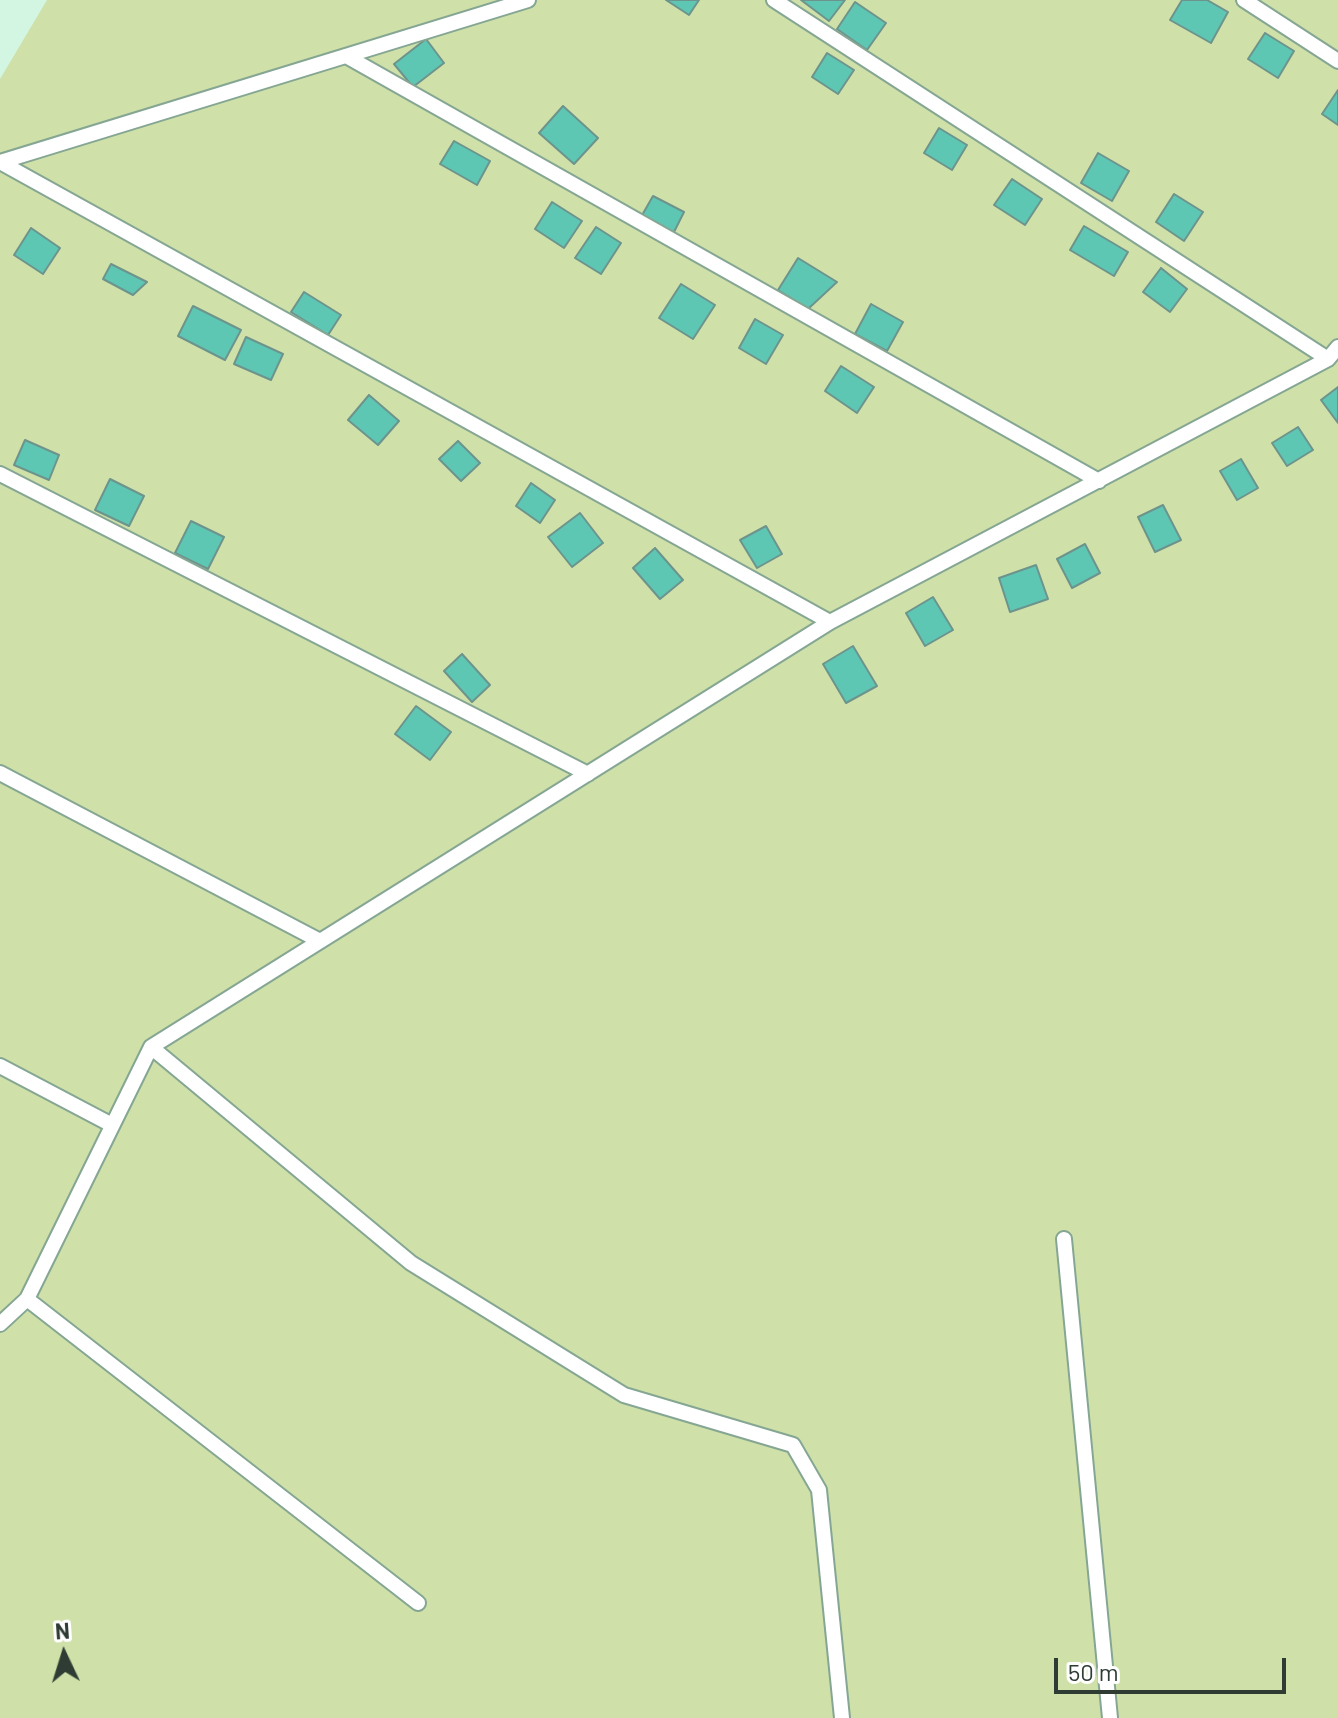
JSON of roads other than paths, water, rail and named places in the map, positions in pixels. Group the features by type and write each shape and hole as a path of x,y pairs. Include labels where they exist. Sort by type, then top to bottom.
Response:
{"lane":[{"path":"0,162 528,0"},
{"path":"0,1324 27,1299 151,1047 830,622 1099,481 1333,353 774,0"},
{"path":"1244,0 1338,61"},
{"path":"346,56 1099,481"},
{"path":"0,162 830,622"},
{"path":"0,474 588,774"},
{"path":"0,773 320,941"},
{"path":"151,1047 411,1263 624,1395 793,1445 819,1490 842,1718"},
{"path":"0,1066 112,1125"},
{"path":"1064,1239 1110,1718"},
{"path":"27,1299 418,1603"}]}
